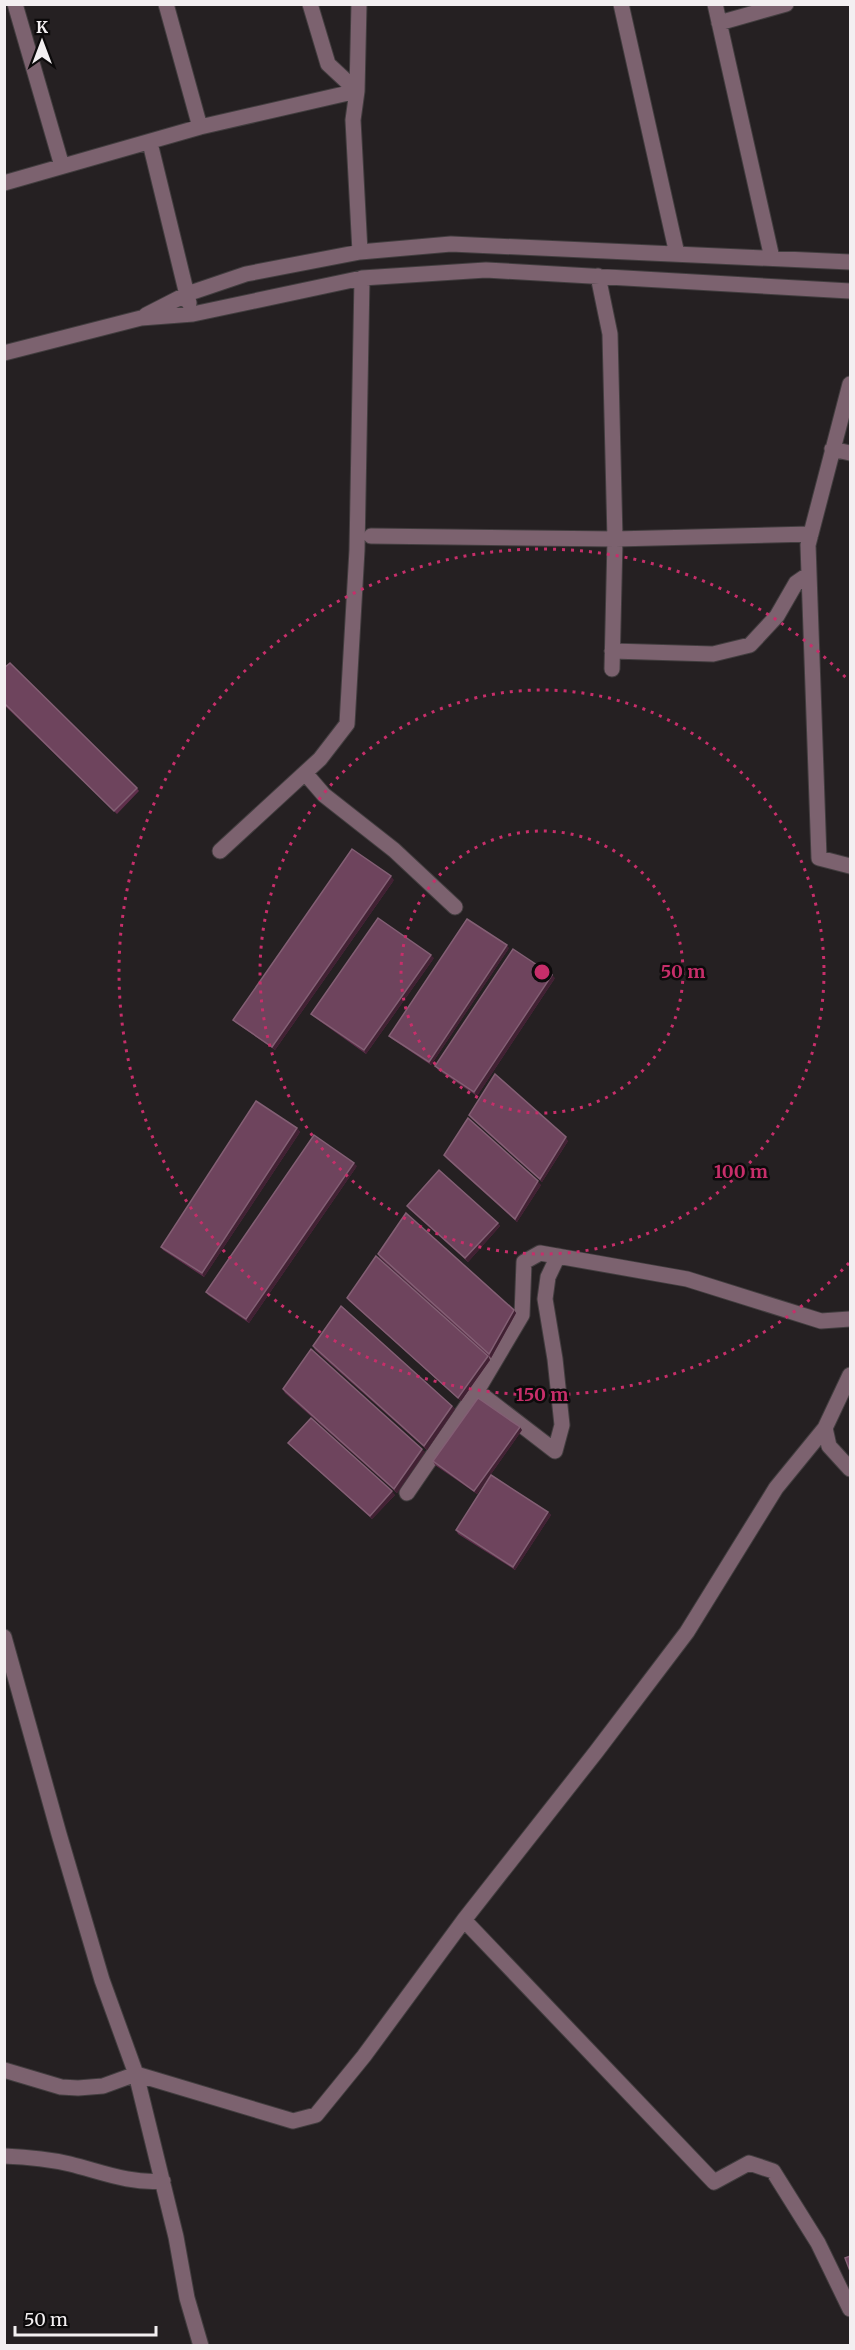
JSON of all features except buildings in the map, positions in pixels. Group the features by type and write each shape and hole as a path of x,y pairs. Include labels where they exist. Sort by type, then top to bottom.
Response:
{"street":[{"path":"15,4 62,166"},
{"path":"166,4 200,127"},
{"path":"310,4 328,64 357,91"},
{"path":"359,4 357,91 353,120 360,252"},
{"path":"621,4 677,254"},
{"path":"715,4 772,258"},
{"path":"718,22 786,4"},
{"path":"4,183 200,127 357,91"},
{"path":"150,142 193,314"},
{"path":"141,318 187,294 246,274 360,252 451,244 850,261"},
{"path":"4,354 141,318 193,314 362,278 486,270 850,291"},
{"path":"598,276 610,334 615,538 612,669"},
{"path":"220,850 320,759 347,724 357,550 362,278"},
{"path":"850,384 808,545 819,858 850,866"},
{"path":"832,449 850,453"},
{"path":"371,536 615,538 811,534"},
{"path":"612,651 713,654 750,645 777,616 796,583 809,574"},
{"path":"305,772 324,795 394,850 455,907"},
{"path":"407,1493 477,1391 522,1315 524,1262 540,1253 687,1280 821,1321 850,1319"},
{"path":"477,1391 555,1451 562,1425 555,1359 545,1299 548,1277 558,1256"},
{"path":"4,2070 61,2087 78,2088 103,2086 136,2074 293,2121 316,2115 364,2056 464,1920 687,1632 776,1488 825,1428 850,1375"},
{"path":"825,1428 829,1446 850,1469"},
{"path":"4,1637 102,1980 136,2074 163,2181 187,2298 201,2346"},
{"path":"464,1920 714,2182 749,2163 773,2171 818,2243 850,2309"},
{"path":"4,2156 69,2164 119,2179 163,2181"}]}
